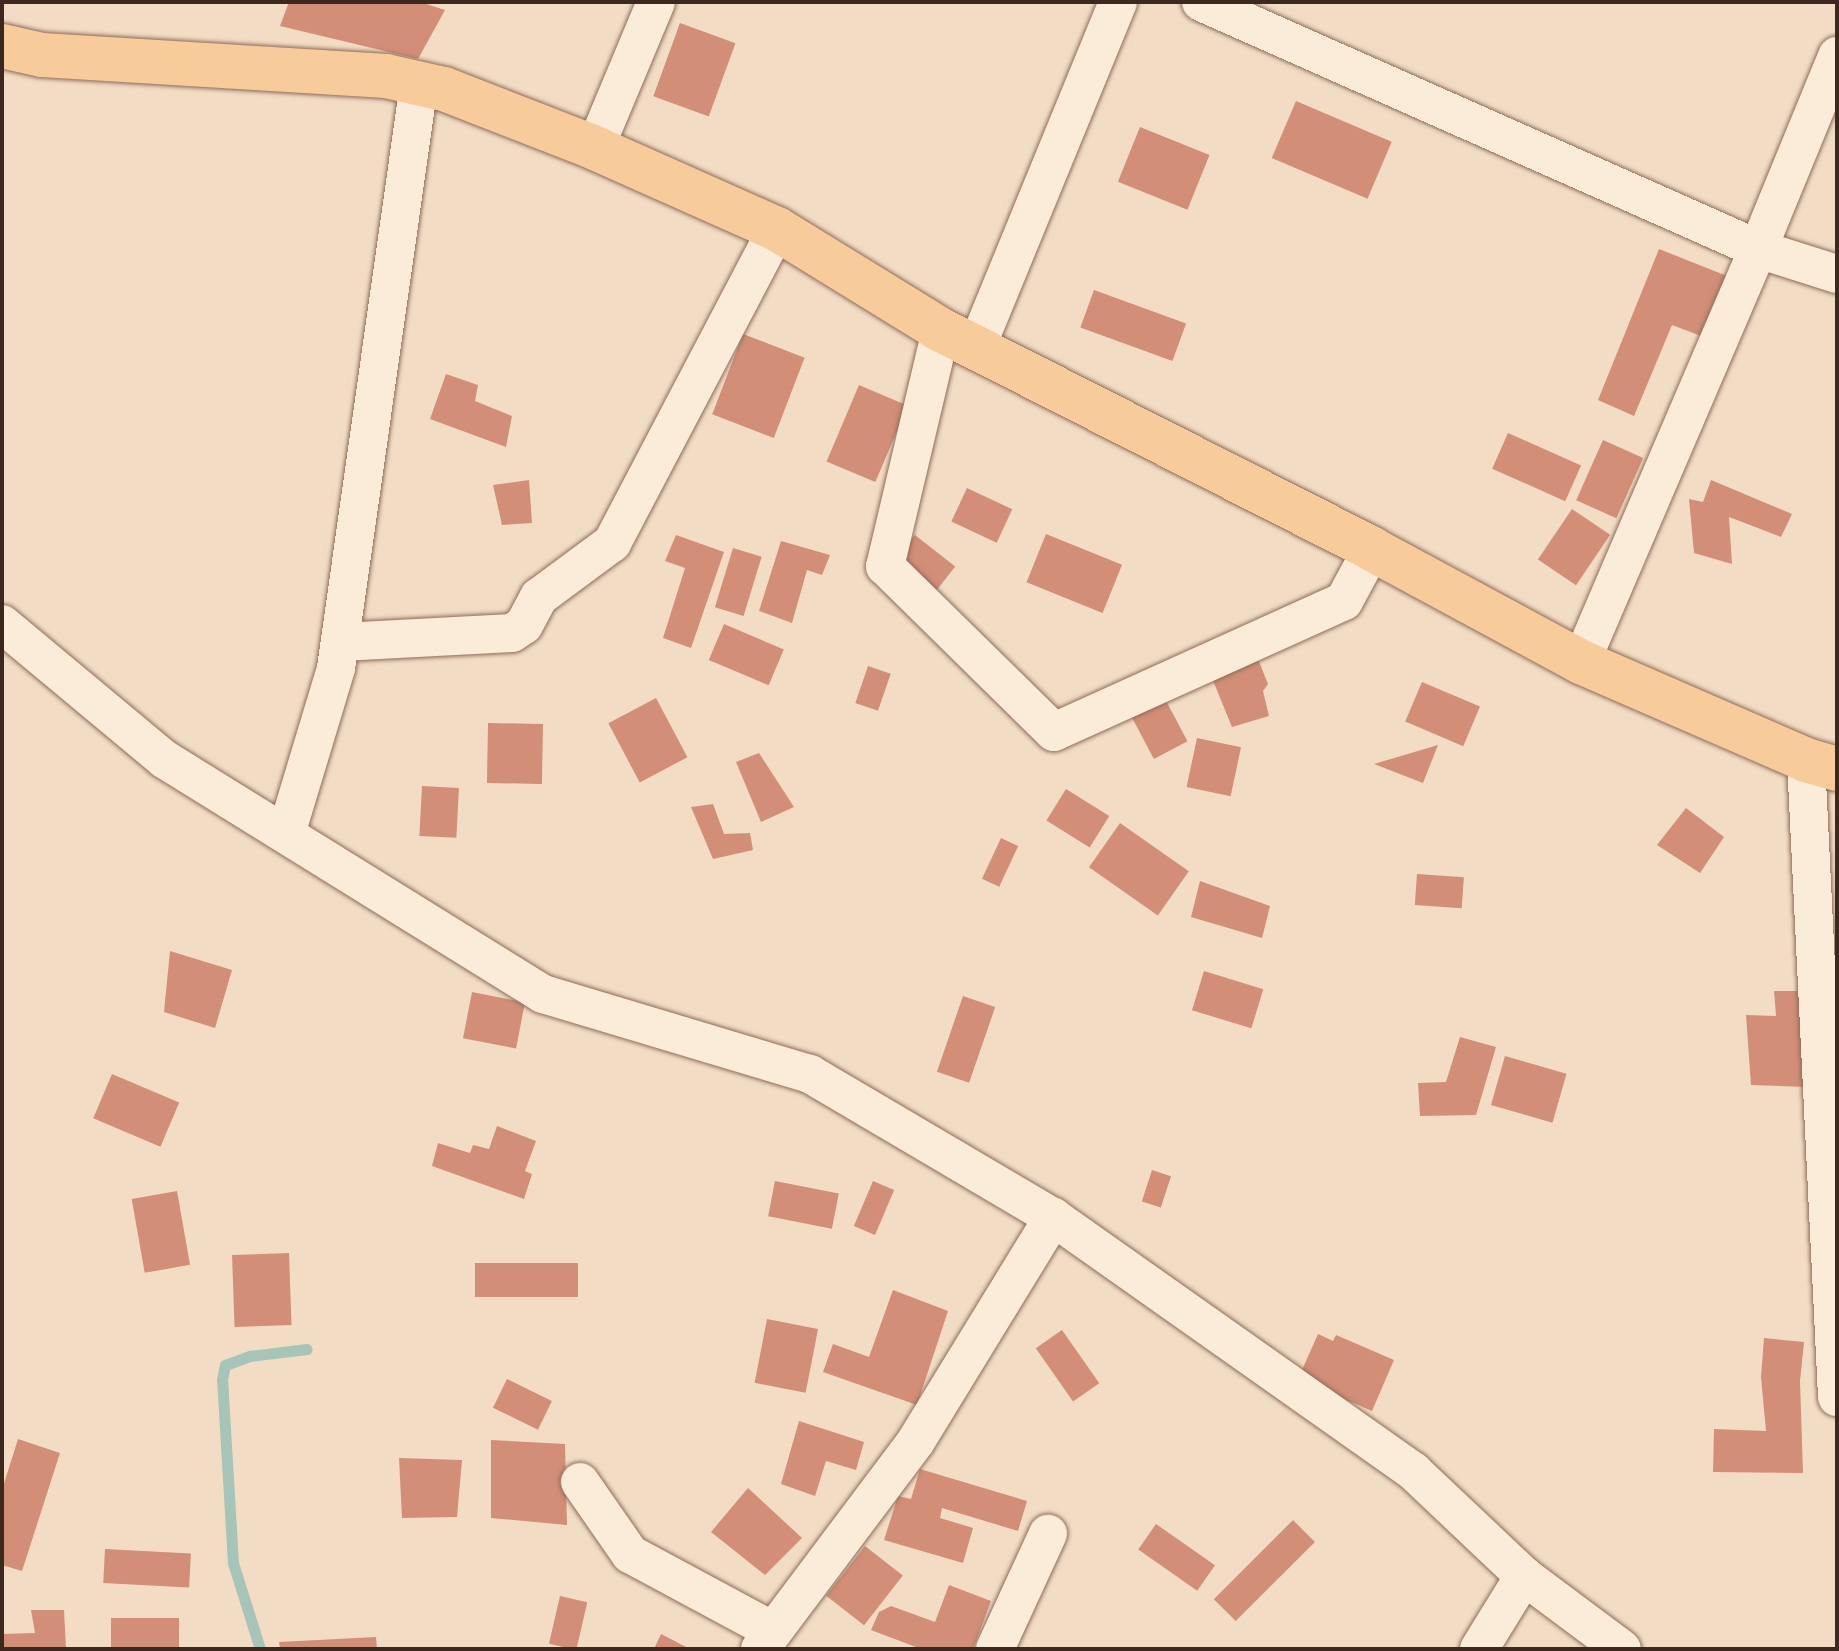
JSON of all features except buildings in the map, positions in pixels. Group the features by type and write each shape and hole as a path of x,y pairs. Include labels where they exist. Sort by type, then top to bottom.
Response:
{"main road":[{"path":"2,46 42,55 386,76 444,89 595,148 777,229 959,338 1372,549 1581,662 1822,764"}],"street":[{"path":"595,148 656,2"},
{"path":"1118,2 959,338 885,566 1054,732 1344,601 1372,549"},
{"path":"1201,2 1758,249 1837,274"},
{"path":"1581,662 1837,56"},
{"path":"286,834 341,642 419,84"},
{"path":"341,642 512,633 524,625 539,597 612,543 777,229"},
{"path":"2,624 164,759 543,994 810,1074 1053,1217 1413,1471 1524,1576 1622,1649"},
{"path":"1822,764 1837,1397"},
{"path":"580,1482 630,1554 767,1640 916,1441 1053,1217"},
{"path":"995,1649 1048,1534"},
{"path":"1479,1649 1524,1576"}],"waterway":[{"path":"260,1649 233,1563 222,1380 225,1365 250,1356 307,1349"}]}
